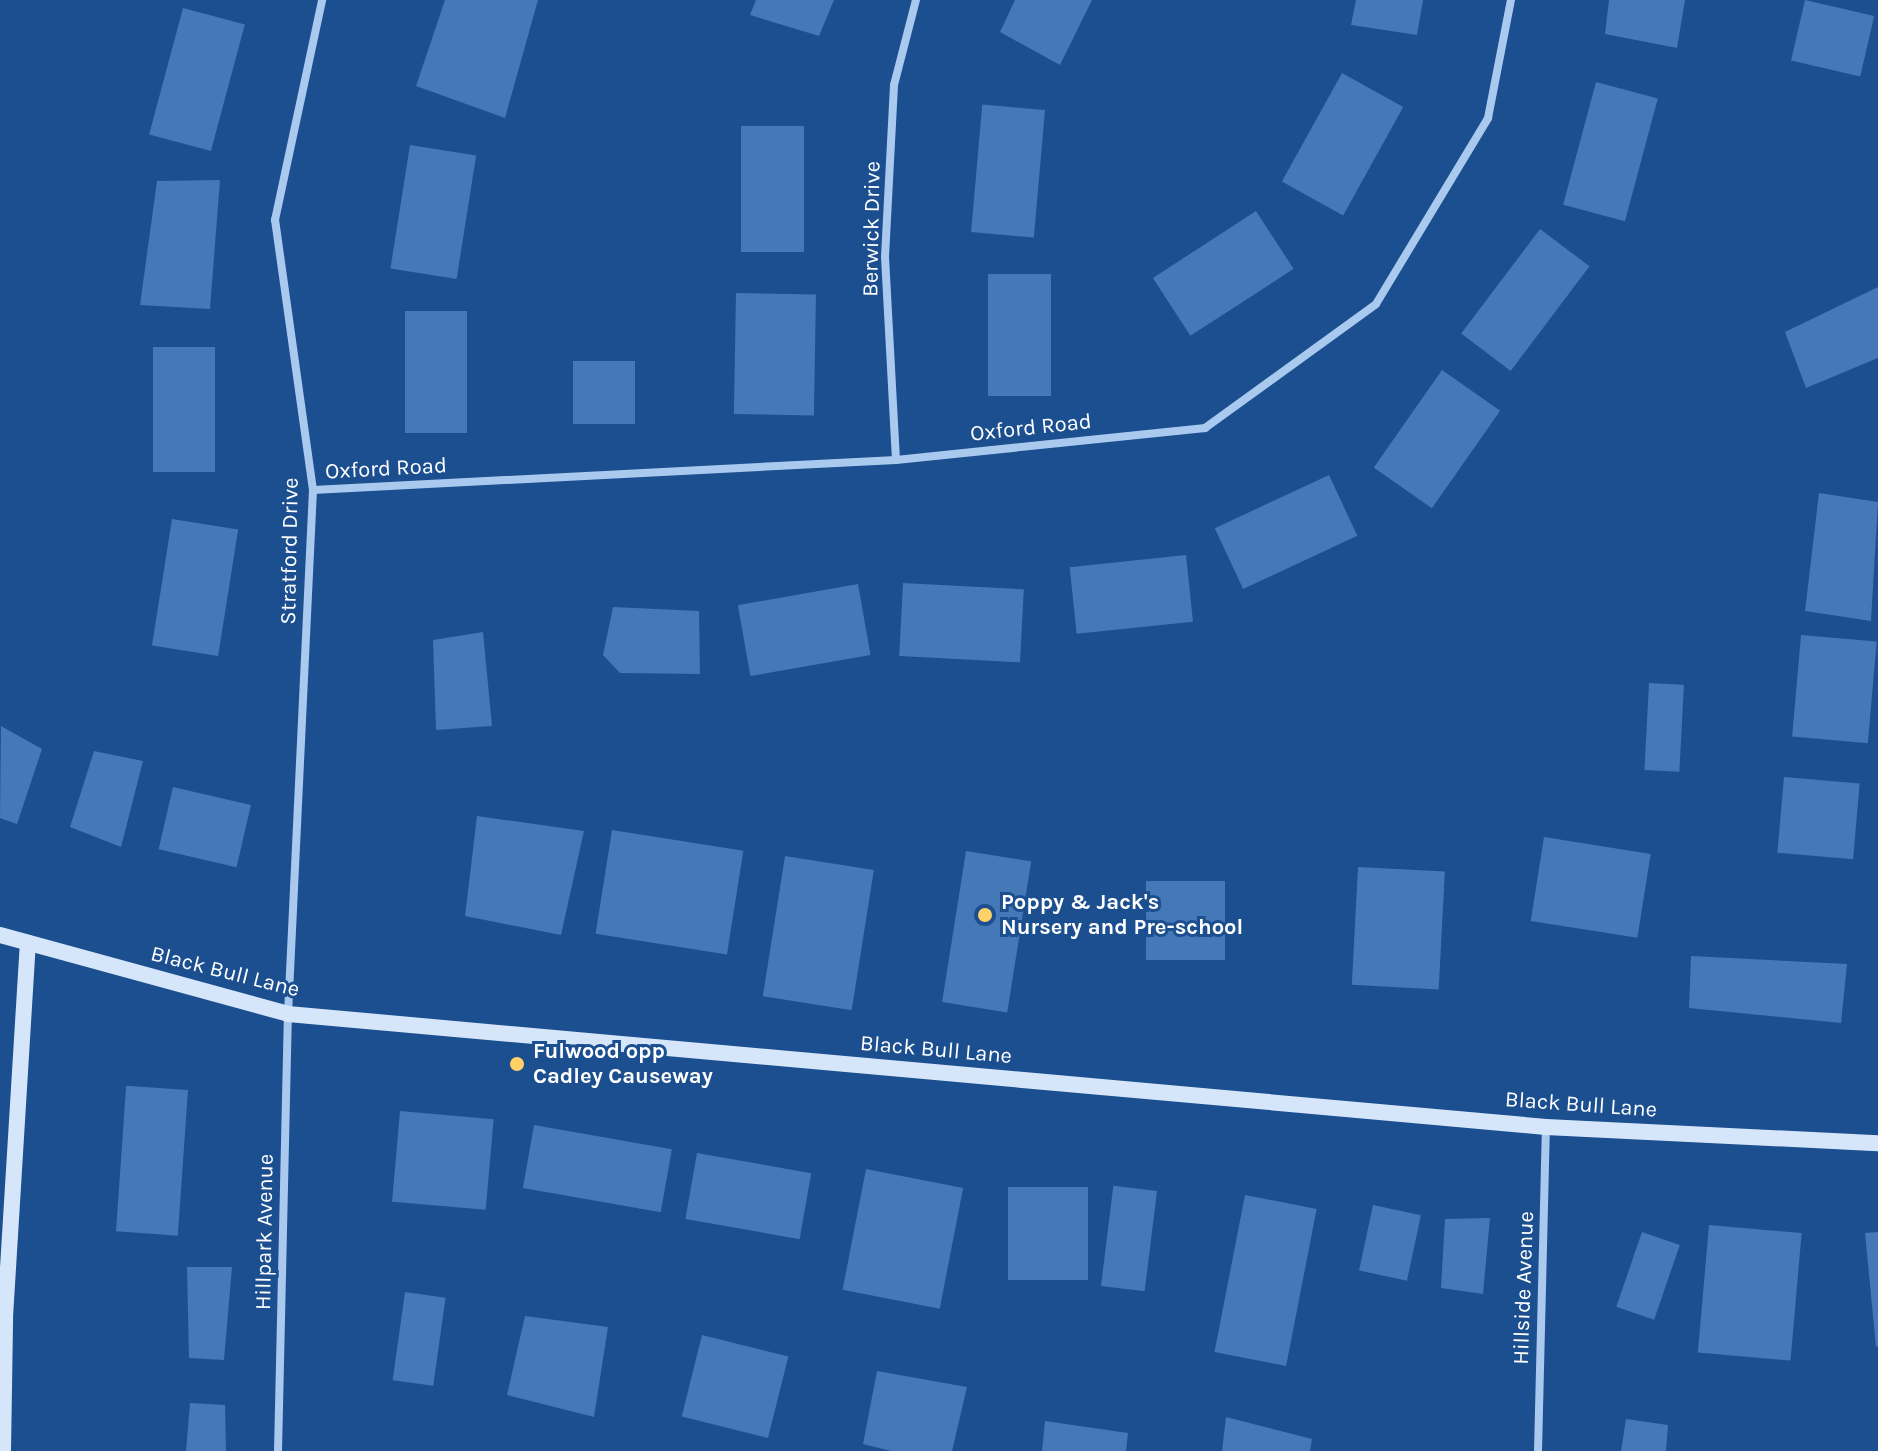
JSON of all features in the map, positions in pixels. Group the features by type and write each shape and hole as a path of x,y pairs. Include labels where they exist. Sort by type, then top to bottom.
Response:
{"street":[{"name":"Stratford Drive","path":"288,1014 313,490 275,220 322,0"},
{"name":"Berwick Drive","path":"896,460 885,257 894,85 916,0"},
{"name":"Oxford Road","path":"313,490 896,460 1205,428 1376,304 1488,118 1511,0"},
{"name":"Black Bull Lane","path":"0,935 288,1014 1546,1127 1878,1143"},
{"path":"3,1451 5,1317 28,943"},
{"name":"Hillpark Avenue","path":"278,1451 288,1014"},
{"name":"Hillside Avenue","path":"1538,1451 1546,1127"}],"building":[{"path":"445,0 538,0 505,118 416,86"},
{"path":"756,0 834,0 819,36 750,15"},
{"path":"1015,0 1092,0 1060,65 1000,32"},
{"path":"1356,0 1423,0 1417,35 1351,25"},
{"path":"1609,0 1685,0 1677,48 1605,34"},
{"path":"1805,0 1874,16 1860,76 1791,60"},
{"path":"183,8 245,25 211,151 149,135"},
{"path":"1342,73 1403,107 1343,215 1282,181"},
{"path":"1596,82 1658,99 1625,221 1563,205"},
{"path":"982,105 1045,110 1034,238 971,232"},
{"path":"741,126 804,126 804,252 741,252"},
{"path":"410,145 476,155 457,279 390,268"},
{"path":"220,180 210,309 140,305 157,181"},
{"path":"1256,211 1294,269 1190,336 1153,278"},
{"path":"1540,229 1590,266 1511,371 1461,334"},
{"path":"988,274 1051,274 1051,396 988,396"},
{"path":"1878,287 1878,358 1806,388 1785,332"},
{"path":"736,293 816,294 814,415 734,414"},
{"path":"405,311 467,311 467,433 405,433"},
{"path":"153,347 215,347 215,472 153,472"},
{"path":"573,361 635,361 635,424 573,424"},
{"path":"1442,370 1500,411 1432,508 1374,467"},
{"path":"1329,475 1357,536 1243,589 1215,528"},
{"path":"1819,493 1878,502 1871,621 1805,611"},
{"path":"172,519 238,529 218,656 152,645"},
{"path":"1186,555 1193,622 1077,634 1070,567"},
{"path":"903,583 1024,589 1020,662 899,656"},
{"path":"858,584 871,655 750,676 738,605"},
{"path":"613,607 699,611 700,674 620,673 603,655"},
{"path":"483,632 492,726 436,730 433,640"},
{"path":"1801,635 1877,642 1868,743 1792,737"},
{"path":"1649,683 1684,685 1679,772 1644,770"},
{"path":"1,726 42,749 17,824 0,818"},
{"path":"94,751 143,761 121,847 70,827"},
{"path":"1784,777 1860,784 1853,859 1777,853"},
{"path":"173,787 251,805 237,867 159,849"},
{"path":"477,816 584,831 561,935 465,916"},
{"path":"612,830 743,851 727,955 596,934"},
{"path":"1544,837 1651,854 1637,938 1531,921"},
{"path":"966,851 1031,861 1007,1012 942,1002"},
{"path":"785,856 874,870 852,1010 763,996"},
{"path":"1358,867 1445,872 1439,989 1352,985"},
{"path":"1146,881 1225,881 1225,960 1146,960"},
{"path":"1691,956 1847,964 1841,1023 1689,1008"},
{"path":"126,1086 188,1090 178,1236 116,1231"},
{"path":"400,1111 494,1119 486,1210 392,1202"},
{"path":"534,1125 672,1149 661,1212 523,1188"},
{"path":"697,1153 811,1173 800,1239 685,1219"},
{"path":"866,1169 963,1188 940,1309 843,1290"},
{"path":"1113,1186 1157,1191 1145,1291 1101,1286"},
{"path":"1008,1187 1088,1187 1088,1280 1008,1280"},
{"path":"1245,1195 1317,1209 1286,1366 1214,1352"},
{"path":"1373,1205 1421,1215 1407,1281 1359,1271"},
{"path":"1490,1218 1483,1294 1441,1288 1445,1219"},
{"path":"1709,1225 1802,1233 1790,1361 1698,1353"},
{"path":"1642,1232 1680,1245 1654,1320 1616,1307"},
{"path":"1878,1232 1878,1346 1876,1347 1865,1233"},
{"path":"187,1267 232,1267 224,1360 189,1358"},
{"path":"405,1292 446,1298 433,1386 393,1380"},
{"path":"525,1316 608,1327 594,1417 507,1395"},
{"path":"702,1335 788,1357 768,1438 682,1417"},
{"path":"877,1371 967,1387 952,1451 891,1451 863,1444"},
{"path":"190,1403 225,1405 226,1451 186,1451"},
{"path":"1226,1417 1312,1439 1310,1451 1222,1451"},
{"path":"1626,1419 1668,1425 1666,1451 1621,1451"},
{"path":"1045,1421 1128,1433 1126,1451 1042,1451"}],"place":[{"name":"Poppy & Jack's Nursery and Pre-school","path":"985,915"},
{"name":"Fulwood opp Cadley Causeway","path":"517,1064"}]}
